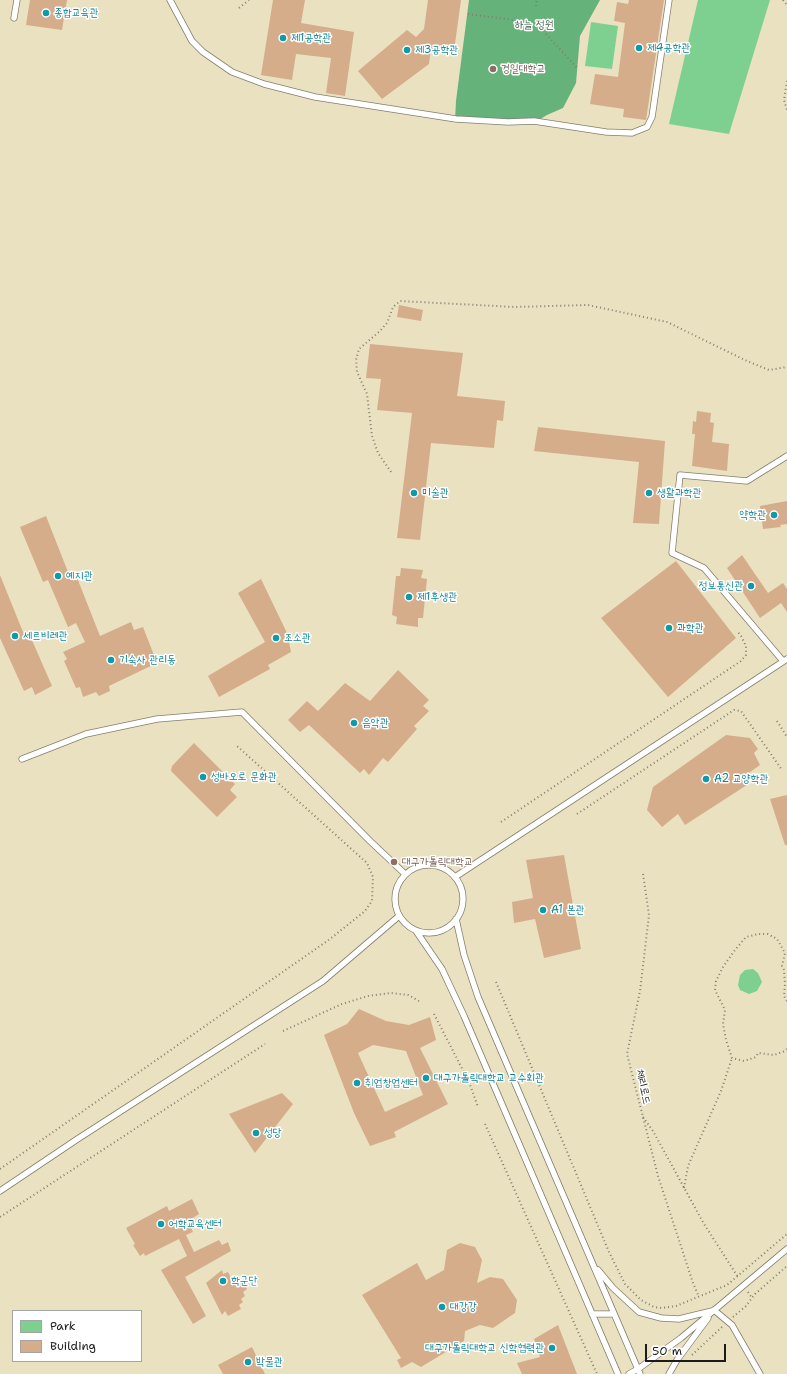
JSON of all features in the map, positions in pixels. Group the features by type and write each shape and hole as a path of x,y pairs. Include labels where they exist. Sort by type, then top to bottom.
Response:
{"lane":[{"path":"14,18 17,0"},
{"path":"170,0 192,41 203,52 232,72 264,84 315,97 456,119 508,122 534,121 606,132 632,133 647,127 652,117 669,0"},
{"path":"456,877 785,660 704,568 672,552 680,475 747,481 787,456"},
{"path":"22,759 93,732 157,719 242,712 370,841 405,874"},
{"path":"427,864 438,866 447,870 456,877 462,890 463,897 461,909 456,919 449,926 438,932 428,933 416,931 406,925 399,916 395,906 395,892 399,881 405,874 418,866 427,864"},
{"path":"0,1191 79,1138 323,981 399,916"},
{"path":"456,919 464,955 478,997 639,1372"},
{"path":"416,931 442,969 464,1016 618,1374"},
{"path":"629,1374 639,1372 682,1338 787,1249"},
{"path":"593,1265 613,1288 639,1312 661,1318 679,1319 714,1310"},
{"path":"714,1310 732,1325 760,1374"},
{"path":"669,1374 677,1360 714,1310"},
{"path":"592,1314 614,1314"}],"path":[{"path":"239,8 249,0"},
{"path":"536,6 537,0"},
{"path":"783,0 787,5"},
{"path":"468,14 521,21"},
{"path":"546,34 578,69"},
{"path":"787,81 784,100 787,110"},
{"path":"391,472 378,453 372,436 367,394 357,372 356,360 359,350 380,331 386,323 393,307 400,301 515,307 588,305 667,322 769,370 787,367"},
{"path":"501,822 741,661 746,655 746,646 736,630"},
{"path":"577,814 734,710 741,711 782,770"},
{"path":"777,722 787,737"},
{"path":"0,1170 330,939 365,911 372,901 373,877 367,862 237,746"},
{"name":"체리로드","path":"643,874 649,915 640,991 627,1054 658,1176 699,1297"},
{"path":"684,1188 688,1166 721,1091 732,1058 723,1024 726,1010 715,990 716,981 723,967 746,937 758,934 768,934 777,939 785,953 782,966 785,984 784,996 787,1001"},
{"path":"496,982 609,1252 625,1284 641,1300 654,1307 662,1308 676,1306 727,1285 787,1234"},
{"path":"283,1031 342,1004 368,996 391,993 408,995 419,1001"},
{"path":"434,1014 469,1082 478,1107"},
{"path":"0,1217 265,1044"},
{"path":"732,1058 744,1061 756,1057 758,1053 774,1055 787,1049"},
{"path":"642,1116 653,1131 704,1224 738,1277"},
{"path":"485,1124 597,1374"},
{"path":"697,1350 746,1306 755,1294 787,1266"}],"green space":[{"name":"하늘 정원","path":"469,0 600,0 580,36 576,83 563,108 532,124 455,121 456,101"},
{"path":"698,0 770,0 729,134 669,124"},
{"path":"591,22 618,26 612,69 585,66"},
{"path":"753,969 758,973 762,982 757,991 749,994 740,990 738,985 740,975 745,970"}],"building":[{"name":"종합교육관","path":"30,0 67,0 62,30 26,25"},
{"path":"273,0 305,0 301,23 354,32 345,96 326,93 331,58 296,54 292,80 261,75"},
{"name":"제3공학관","path":"428,0 461,0 454,51 431,49 429,64 382,99 358,71 407,30 416,37 424,29"},
{"name":"제4공학관","path":"629,0 664,0 646,120 623,117 624,109 590,104 595,74 618,77 625,23 614,21 617,2 628,4"},
{"path":"399,305 423,310 421,321 397,317"},
{"path":"370,344 463,353 457,396 505,401 503,421 497,420 494,448 431,443 420,540 397,538 412,413 377,410 381,379 366,378"},
{"path":"697,411 711,413 710,422 714,423 712,442 729,444 727,471 692,466 695,434 692,434 693,421 696,422"},
{"name":"생활과학관","path":"538,427 665,441 659,524 633,523 639,462 534,451"},
{"name":"약학관","path":"787,501 787,524 780,525 781,527 763,529 760,506"},
{"path":"46,516 68,572 74,570 100,636 131,622 134,630 143,627 157,663 109,686 110,691 99,696 96,692 83,697 80,687 76,688 64,661 67,659 63,652 85,642 76,623 68,627 48,580 43,582 20,527"},
{"name":"정보통신관","path":"742,555 768,593 783,583 787,589 787,612 781,603 760,618 727,568"},
{"name":"과학관","path":"676,561 736,638 668,697 601,618"},
{"name":"제1후생관","path":"401,568 423,570 421,578 427,579 423,618 418,618 418,627 396,624 397,617 392,615 396,576 400,576"},
{"name":"세르비레관","path":"0,575 23,632 28,631 52,686 35,695 32,687 24,691 0,638"},
{"name":"조소관","path":"261,579 287,633 291,652 268,665 270,669 219,697 208,676 265,642 238,593"},
{"name":"음악관","path":"398,670 429,700 423,706 429,711 414,726 417,729 388,762 383,758 369,775 364,769 360,773 309,725 300,732 288,720 307,701 318,711 345,683 370,701"},
{"name":"A2 교양학관","path":"726,735 750,738 758,749 754,753 760,765 746,775 750,783 685,825 678,814 662,827 647,810 653,787"},
{"name":"성바오로 문화관","path":"194,743 235,784 230,790 237,797 217,817 171,771 172,766"},
{"path":"787,795 787,845 785,845 770,799"},
{"name":"A1 본관","path":"564,855 581,949 544,958 535,919 514,923 512,902 533,898 526,860"},
{"name":"취업창업센터","path":"359,1009 386,1021 409,1025 430,1017 436,1040 420,1048 448,1104 394,1132 396,1137 370,1146 354,1113 324,1035 347,1024","holes":["373,1045 406,1051 423,1095 385,1112 358,1053"]},
{"name":"성당","path":"282,1093 293,1104 255,1153 229,1114"},
{"path":"192,1199 199,1214 188,1221 193,1232 186,1235 194,1252 219,1240 222,1245 228,1242 231,1251 185,1277 206,1316 193,1324 161,1270 187,1256 179,1239 145,1256 144,1253 140,1256 133,1245 135,1244 126,1228 167,1206 169,1211"},
{"name":"대강강","path":"460,1243 475,1247 482,1260 477,1283 490,1277 503,1279 517,1300 515,1313 493,1328 480,1325 465,1331 464,1341 421,1367 412,1362 401,1368 397,1360 401,1358 362,1295 417,1263 426,1280 444,1270 447,1250"},
{"path":"222,1270 223,1274 228,1272 232,1280 237,1278 238,1282 243,1280 247,1289 243,1292 245,1296 241,1299 243,1302 239,1305 241,1309 228,1316 225,1311 222,1315 206,1283"},
{"name":"대구가톨릭대학교 신학협력관","path":"558,1325 577,1374 522,1374 517,1363 540,1357 534,1339"},
{"name":"박물관","path":"252,1347 265,1374 223,1374 218,1365"}],"place":[{"name":"종합교육관","path":"46,13"},
{"name":"제1공학관","path":"283,38"},
{"name":"제4공학관","path":"639,48"},
{"name":"제3공학관","path":"407,50"},
{"name":"경일대학교","path":"493,69"},
{"name":"미술관","path":"414,493"},
{"name":"생활과학관","path":"649,493"},
{"name":"약학관","path":"774,515"},
{"name":"예지관","path":"58,576"},
{"name":"정보통신관","path":"751,586"},
{"name":"제1후생관","path":"409,597"},
{"name":"과학관","path":"669,628"},
{"name":"세르비레관","path":"15,636"},
{"name":"조소관","path":"276,638"},
{"name":"기숙사 관리동","path":"111,660"},
{"name":"음악관","path":"354,723"},
{"name":"성바오로 문화관","path":"203,777"},
{"name":"A2 교양학관","path":"706,779"},
{"name":"대구가톨릭대학교","path":"394,862"},
{"name":"A1 본관","path":"543,910"},
{"name":"대구가톨릭대학교 교수회관","path":"426,1078"},
{"name":"취업창업센터","path":"357,1083"},
{"name":"성당","path":"256,1133"},
{"name":"어학교육센터","path":"161,1224"},
{"name":"학군단","path":"223,1281"},
{"name":"대강강","path":"442,1307"},
{"name":"대구가톨릭대학교 신학협력관","path":"552,1348"},
{"name":"박물관","path":"248,1362"}]}
